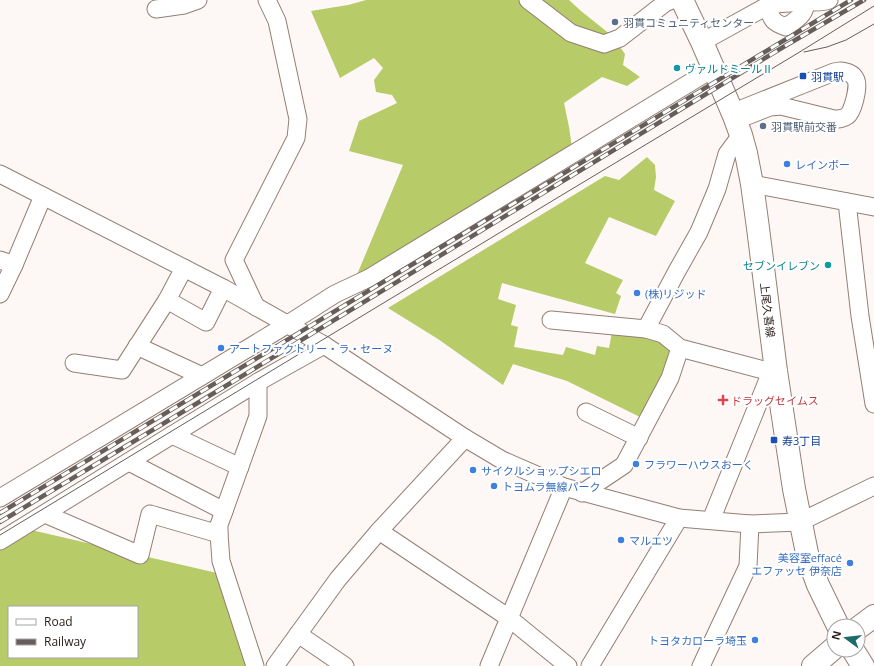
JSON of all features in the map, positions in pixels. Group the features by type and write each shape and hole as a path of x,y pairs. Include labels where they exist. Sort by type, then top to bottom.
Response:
{"main road":[{"name":"上尾久喜線","path":"682,0 714,68 738,126 746,153 752,184 773,372 800,522 808,558 818,585 834,618"},
{"path":"812,666 826,655"}],"street":[{"path":"156,10 184,5 198,0"},
{"path":"256,307 234,260 296,138 298,119 277,21 267,0"},
{"path":"528,0 571,32 604,44 620,38 665,3 672,0"},
{"path":"702,42 767,6 776,3 829,0"},
{"path":"767,6 770,16 775,23 786,27 804,12 806,1"},
{"path":"0,498 335,294 369,278 714,68"},
{"path":"646,329 699,232 716,189 744,108 834,72 849,72 857,82 857,89 852,109 848,115 841,119 834,119 781,106 775,106 747,116 738,126"},
{"path":"805,112 804,107 806,94 812,81"},
{"path":"0,174 223,288 288,324 324,345 465,438 502,460 564,487 679,518 750,524 800,522 874,486"},
{"path":"752,184 874,207"},
{"path":"0,294 7,263 43,196"},
{"path":"847,202 867,318 874,404"},
{"path":"74,364 122,370 167,300 184,268"},
{"path":"167,300 206,322 223,288"},
{"path":"551,320 646,329 663,334 680,348 773,372 711,520"},
{"path":"0,541 258,382 324,345"},
{"path":"137,346 202,376"},
{"path":"582,493 624,465 670,378 680,348"},
{"path":"255,666 221,561 219,525 258,416 258,382"},
{"path":"586,412 639,438"},
{"path":"172,435 240,467"},
{"path":"275,666 338,580 379,531 465,438"},
{"path":"129,462 224,511"},
{"path":"489,666 564,487"},
{"path":"45,514 140,555 150,514 219,534"},
{"path":"590,666 679,518"},
{"path":"701,666 748,566 750,524"},
{"path":"379,531 509,618 568,666"},
{"path":"298,634 346,666"}],"green space":[{"path":"366,0 569,0 611,35 625,54 623,65 640,77 627,86 602,77 564,103 572,148 356,277 403,165 349,151 359,121 397,103 392,95 376,92 374,80 383,68 374,58 340,78 311,11 348,5"},
{"path":"647,157 655,165 656,177 654,190 675,201 656,236 609,217 585,263 623,280 616,293 621,296 615,314 502,283 498,299 516,305 511,325 518,327 514,347 563,355 566,347 595,355 597,346 609,348 612,332 652,334 675,349 644,419 567,381 513,364 503,385 438,339 388,308 605,176 619,180"},
{"path":"27,529 217,573 246,666 0,666 0,549"}],"tram line":[{"path":"0,535 874,6"},
{"path":"804,52 827,47 846,40 874,24"}],"railway":[{"path":"0,513 851,0"},
{"path":"0,522 785,46 864,0"}],"place":[{"name":"羽貫コミュニティセンター","path":"615,22"},
{"name":"ヴァルドミールⅡ","path":"677,68"},
{"name":"羽貫駅","path":"803,76"},
{"name":"羽貫駅前交番","path":"763,126"},
{"name":"レインボー","path":"787,164"},
{"name":"セブンイレブン","path":"828,265"},
{"name":"(株)リジッド","path":"637,293"},
{"name":"アートファクトリー・ラ・セーヌ","path":"221,348"},
{"name":"ドラッグセイムス","path":"723,400"},
{"name":"寿3丁目","path":"774,440"},
{"name":"フラワーハウスおーく","path":"636,464"},
{"name":"サイクルショップシエロ","path":"473,470"},
{"name":"トヨムラ無線パーク","path":"494,486"},
{"name":"マルエツ","path":"621,540"},
{"name":"美容室effacé エファッセ 伊奈店","path":"850,563"},
{"name":"トヨタカローラ埼玉","path":"755,640"}]}
